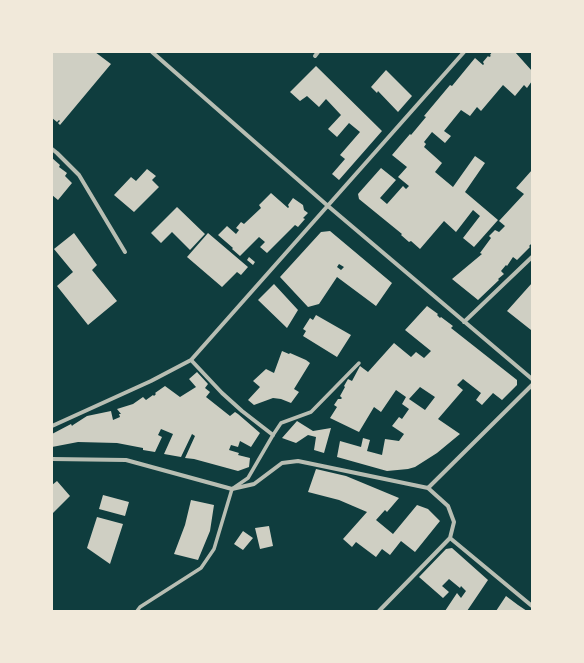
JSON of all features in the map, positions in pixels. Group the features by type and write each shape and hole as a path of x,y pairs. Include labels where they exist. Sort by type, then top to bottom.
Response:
{"street":[{"path":"152,52 328,206 532,379"},
{"path":"52,426 151,381 190,360 464,52"},
{"path":"52,149 79,176 125,252"},
{"path":"464,322 532,257"},
{"path":"190,360 222,393 273,435"},
{"path":"137,611 140,607 201,568 214,549 232,489 248,478 281,423 311,412 359,363"},
{"path":"428,488 532,385"},
{"path":"52,458 126,460 232,489 254,484 282,463 298,461 428,488 448,506 454,522 450,538 379,611"},
{"path":"450,538 532,606"}],"building":[{"path":"52,52 95,52 111,64 60,125 58,123 60,121 59,120 57,122 52,118"},
{"path":"492,52 515,52 532,71 532,81 527,88 524,85 515,96 503,85 481,111 477,107 470,116 461,110 444,131 451,136 445,143 432,132 424,142 426,144 424,147 442,163 435,172 453,187 475,156 485,163 465,192 498,220 474,247 463,238 480,216 473,210 456,232 444,221 420,249 411,241 409,242 401,235 402,234 359,199 358,194 381,168 396,180 380,198 387,204 403,186 406,189 409,186 398,177 407,167 392,155 426,117 424,116 450,85 452,86 475,58 483,65 483,62 488,56 491,56 490,55"},
{"path":"316,66 382,131 339,180 332,174 345,159 340,155 360,132 349,123 337,137 328,129 341,115 326,99 319,107 307,96 300,101 290,92"},
{"path":"386,70 412,96 398,112 378,91 377,93 371,87"},
{"path":"52,158 60,165 59,167 67,173 65,176 72,183 58,200 52,195"},
{"path":"147,169 156,176 152,180 159,187 134,212 114,195 131,177 136,181"},
{"path":"532,170 532,243 517,260 513,257 507,266 506,265 501,271 504,274 478,300 452,279 482,254 480,253 491,238 489,236 495,230 499,232 505,226 499,221 524,194 516,188"},
{"path":"271,193 288,208 288,205 293,198 303,205 304,210 308,213 298,227 295,225 267,253 260,247 265,242 259,237 240,256 218,235 227,226 236,234 239,230 236,228 241,222 244,224 261,208 259,205"},
{"path":"177,207 205,234 190,250 172,232 161,243 151,233"},
{"path":"330,231 392,283 376,306 337,277 319,304 308,307 280,277 321,232","holes":["339,264 344,267 341,270 337,267"]},
{"path":"74,233 97,265 92,270 117,301 88,325 57,286 73,272 54,249"},
{"path":"208,233 248,267 241,275 237,272 222,287 187,257"},
{"path":"249,257 255,262 253,265 247,260"},
{"path":"532,283 532,329 531,330 507,311"},
{"path":"274,284 298,310 287,328 258,300"},
{"path":"427,306 438,314 437,315 440,318 441,317 453,326 451,328 517,380 517,385 502,400 493,393 482,405 476,400 481,393 463,379 457,385 463,390 438,419 460,434 437,453 415,467 387,471 337,457 340,441 361,447 363,438 370,440 367,451 382,455 385,439 399,441 404,434 392,426 399,417 402,419 409,409 402,404 406,397 396,390 381,412 374,407 359,432 330,418 337,407 334,405 338,399 342,398 340,396 348,379 352,381 360,366 368,372 394,343 411,357 416,352 424,358 431,351 405,330","holes":["420,387 435,397 425,410 409,399"]},
{"path":"316,315 351,335 337,357 303,336 306,331 303,329 310,318 313,320"},
{"path":"282,351 289,354 290,353 310,363 294,389 299,392 291,403 273,398 254,405 248,400 260,387 253,381 266,369 274,373"},
{"path":"197,372 208,384 205,388 210,392 206,397 230,416 235,412 238,414 260,433 251,447 240,441 238,447 231,445 229,450 239,453 238,455 250,458 249,467 238,471 185,458 195,436 192,434 181,457 164,454 173,434 161,429 158,435 162,437 155,452 117,443 78,442 52,447 52,434 71,424 72,426 87,416 111,411 113,420 120,417 119,414 121,414 117,409 133,404 143,397 146,400 153,395 154,396 156,394 155,393 165,386 180,397 196,387 189,379"},
{"path":"297,421 313,431 331,428 324,453 314,450 316,437 308,435 296,443 282,438"},
{"path":"316,469 346,476 399,498 387,512 385,510 376,520 393,534 417,505 428,509 440,521 415,552 401,541 390,555 382,549 376,557 356,542 352,547 343,539 367,512 339,500 308,492"},
{"path":"57,481 70,496 52,514 52,485"},
{"path":"103,495 129,502 125,516 99,509"},
{"path":"191,500 214,505 210,531 198,560 174,554 185,525"},
{"path":"97,517 123,524 110,564 87,548"},
{"path":"269,526 273,546 260,549 255,528"},
{"path":"243,531 253,538 243,550 234,544"},
{"path":"452,548 488,580 467,611 445,611 457,593 461,598 466,591 461,586 460,588 449,579 442,586 449,592 443,598 419,577 446,549"},
{"path":"506,596 518,605 527,611 496,611"}]}
